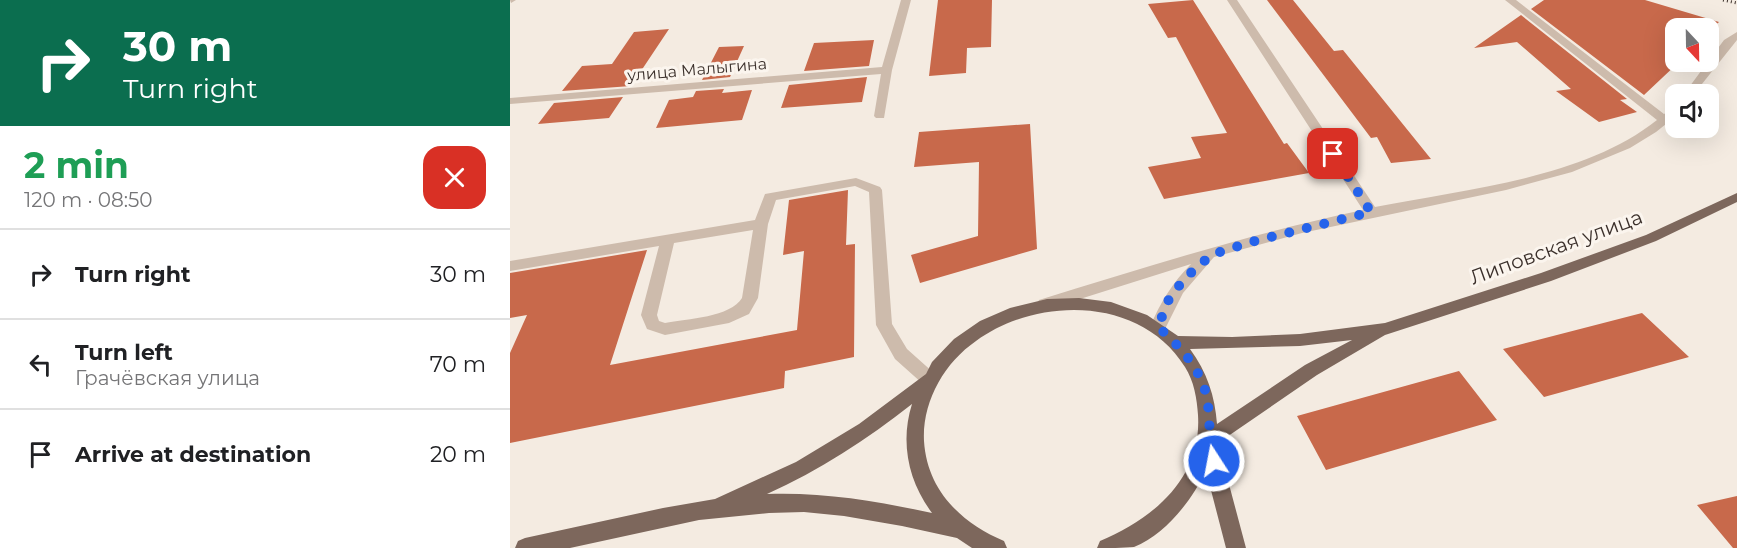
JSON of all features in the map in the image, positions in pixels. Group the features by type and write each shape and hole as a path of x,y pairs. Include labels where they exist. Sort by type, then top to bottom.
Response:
{"main road":[{"name":"Липовская улица","path":"1175,342 1232,343 1300,340 1386,328 1546,278 1651,238 1737,197"},
{"path":"714,508 803,468 865,430 929,379 950,351 977,329 1008,314 1042,305 1083,302 1122,310 1158,327 1175,342 1196,369 1208,403 1208,440 1236,548"},
{"name":"Липовская улица","path":"1208,440 1311,370 1386,328"},
{"path":"929,379 915,416 915,457 930,496 961,529"},
{"path":"1107,548 1118,545 1163,518 1194,481 1208,440"},
{"path":"525,548 714,508 802,503 854,507 961,529 997,548"}],"street":[{"path":"880,116 887,70 906,0"},
{"path":"1232,0 1371,212"},
{"path":"1042,305 1251,242 1371,212 1506,185 1556,172 1600,157 1636,140 1664,120 1510,0"},
{"path":"1697,84 1728,42 1737,35"},
{"path":"1724,50 1737,44"},
{"name":"улица Малыгина","path":"510,101 887,70"},
{"path":"668,240 649,315 653,325 664,329 729,317 742,310 750,298 761,224 770,197 856,182 875,190 884,325 901,354 929,379"},
{"path":"510,266 761,224"},
{"path":"1158,327 1168,301 1184,279 1211,255"}],"building":[{"path":"938,0 992,0 991,47 967,48 966,73 929,76"},
{"path":"1193,0 1284,144 1287,143 1309,173 1164,199 1148,167 1201,158 1191,137 1227,133 1176,37 1168,38 1148,4"},
{"path":"1267,0 1293,0 1334,51 1343,50 1431,159 1391,163 1377,137 1371,138"},
{"path":"1544,0 1645,0 1706,18 1665,18 1665,72 1668,72 1644,95 1531,9"},
{"path":"1521,15 1627,99 1620,100 1637,112 1599,122 1556,91 1571,89 1517,42 1474,48"},
{"path":"669,29 631,86 562,91 582,66 612,64 634,32"},
{"path":"874,40 869,66 804,71 814,43"},
{"path":"744,46 730,77 702,80 719,47"},
{"path":"867,77 862,102 781,108 789,85"},
{"path":"724,89 722,93 752,90 742,120 656,128 669,100 693,97 696,91"},
{"path":"623,97 609,118 538,124 554,103"},
{"path":"1030,124 1037,249 920,283 911,255 978,236 979,162 914,167 919,132"},
{"path":"848,190 846,245 855,244 854,357 785,371 784,388 510,443 510,353 527,315 510,318 510,273 647,250 610,365 797,330 804,251 783,255 789,200"},
{"path":"1642,313 1689,357 1544,397 1503,349"},
{"path":"1459,371 1497,420 1326,470 1297,416"},
{"path":"1737,496 1737,548 1733,548 1697,505"}],"railway":[{"path":"1723,0 1737,3"}],"route":[{"path":"1214,461 1208,440 1208,403 1196,369 1175,342 1158,327 1168,301 1184,279 1211,255 1302,228 1371,212 1333,154"}]}
